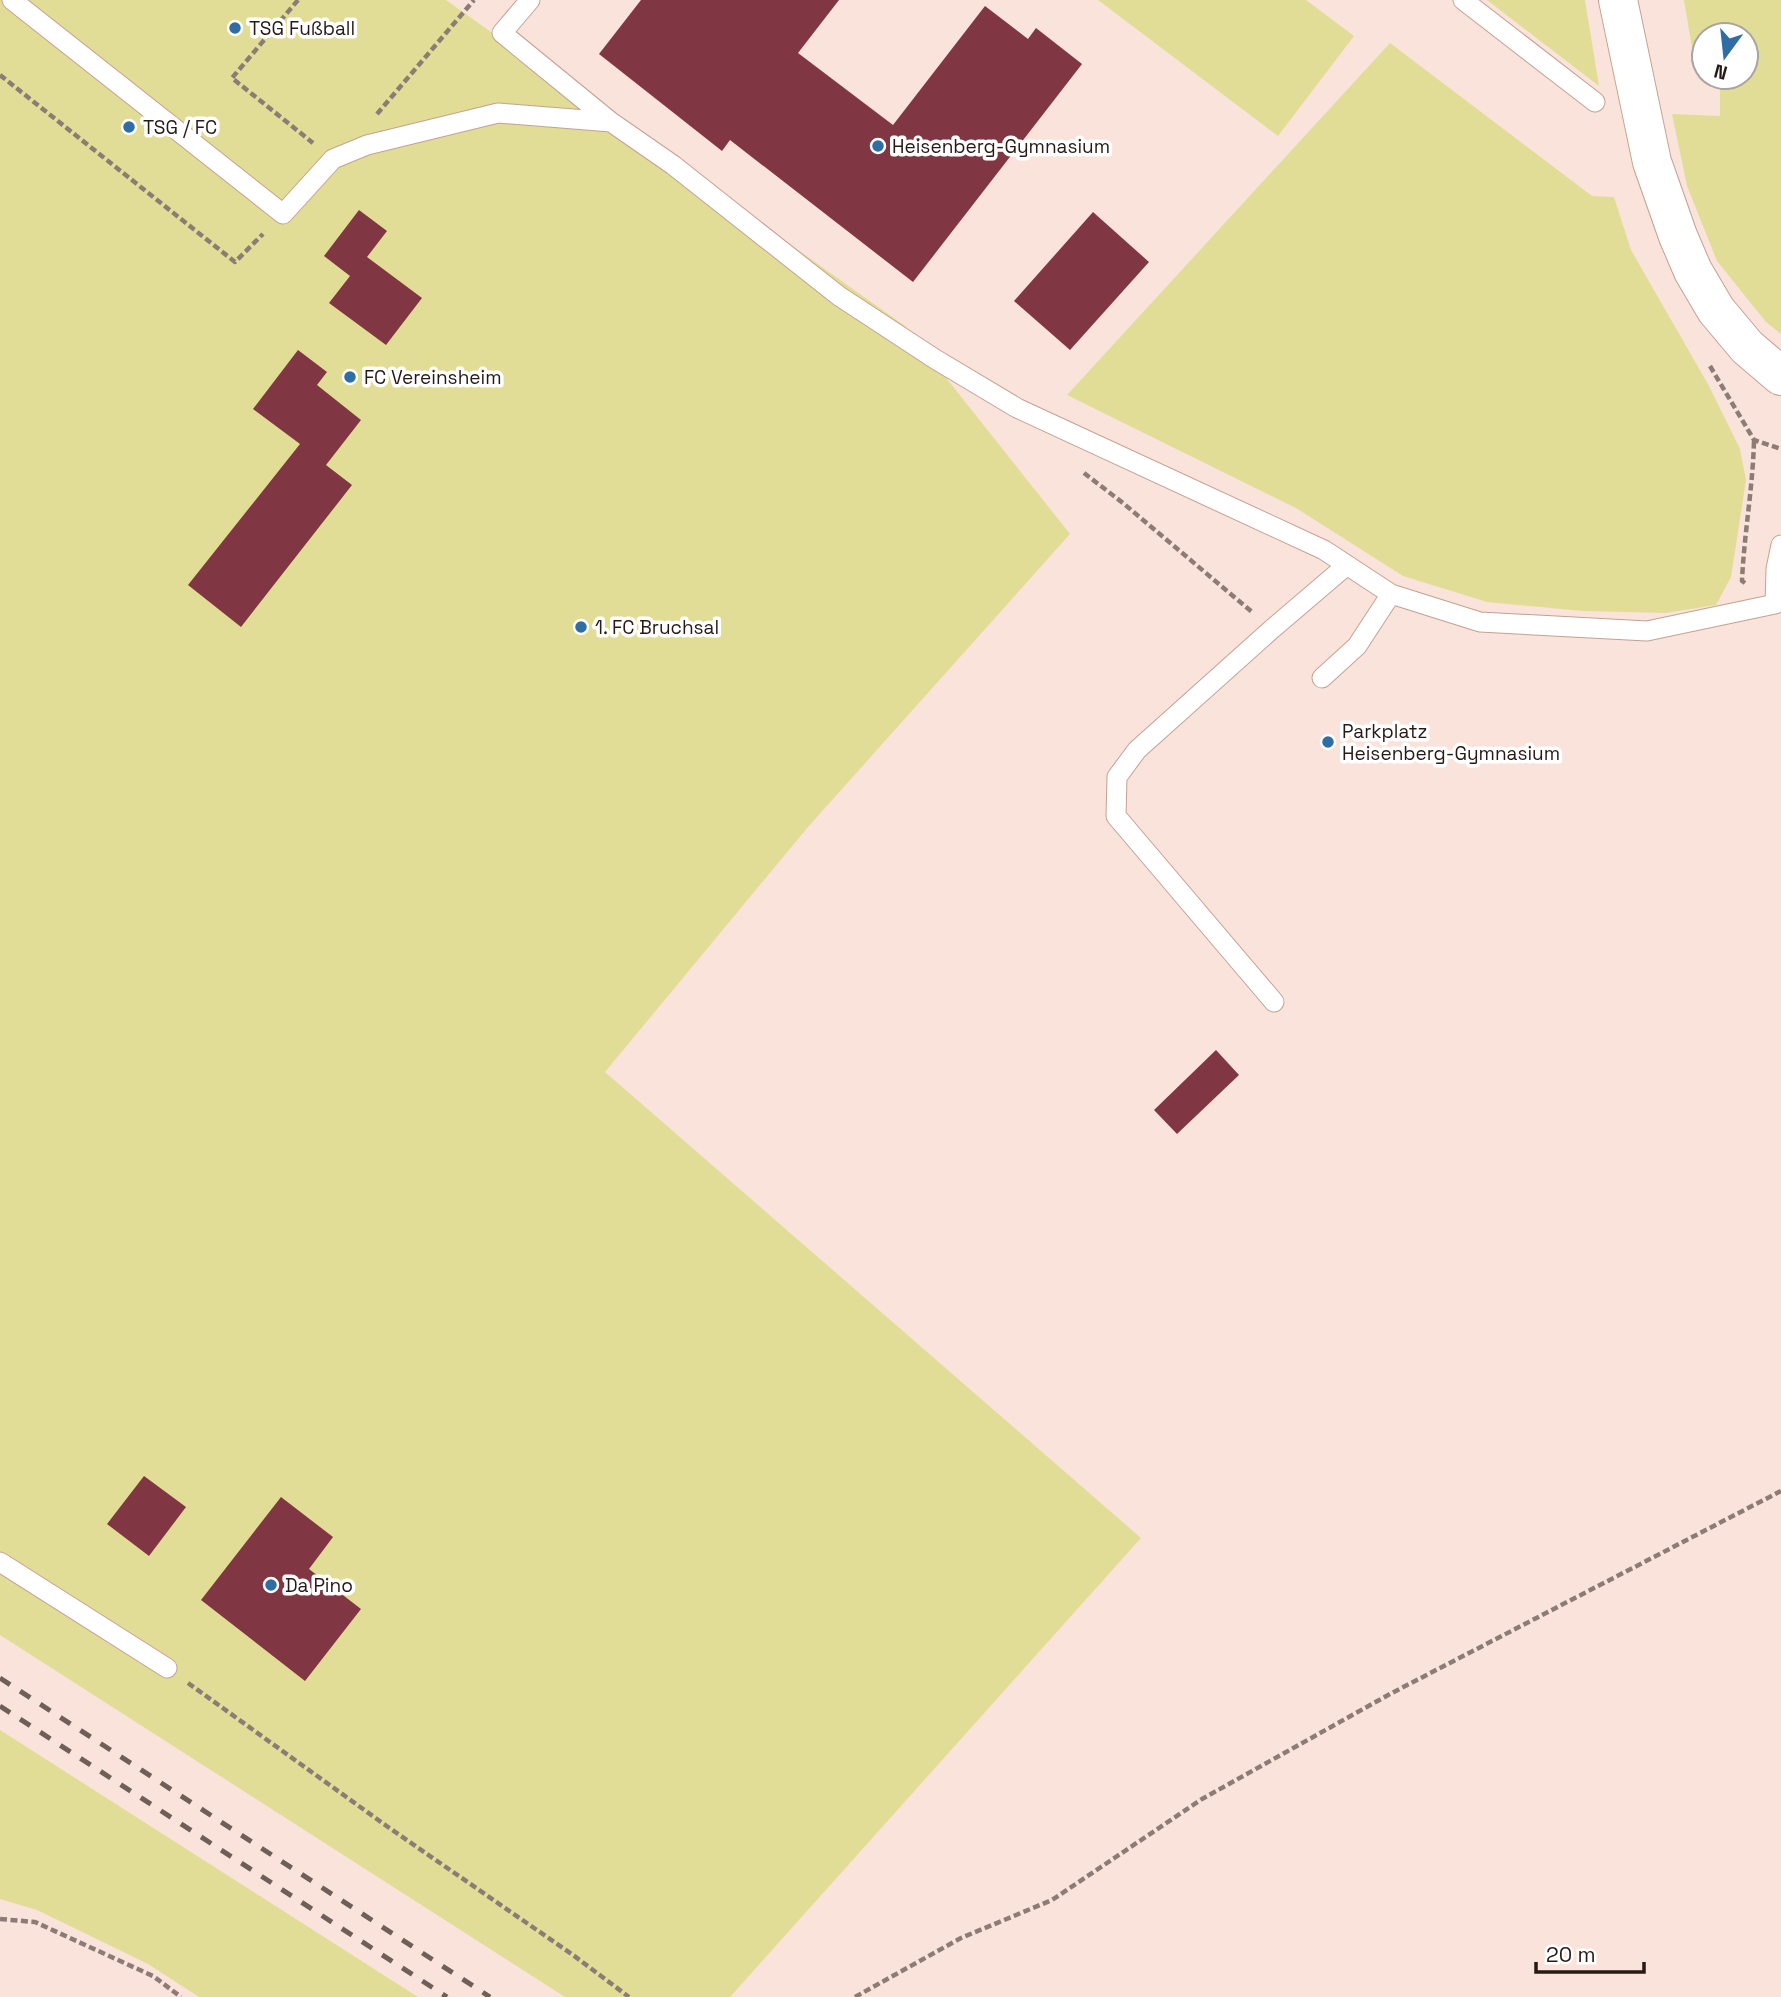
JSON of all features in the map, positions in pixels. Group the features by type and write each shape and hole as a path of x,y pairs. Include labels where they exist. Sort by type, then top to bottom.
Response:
{"main road":[{"path":"1618,0 1652,162 1688,260 1716,310 1747,347 1781,376"}],"lane":[{"path":"12,0 284,214 333,159 366,145 498,113 611,122"},
{"path":"530,0 502,33 611,122 673,165 839,296 935,359 1017,408 1324,550 1391,594 1480,622 1647,631 1775,604 1776,569 1781,545"},
{"path":"1463,0 1595,102"},
{"path":"1273,1002 1116,816 1117,777 1137,750 1347,565"},
{"path":"1322,677 1357,646 1391,594"},
{"path":"0,1562 167,1668"}],"path":[{"path":"298,0 232,78 333,159"},
{"path":"366,145 371,121 474,0"},
{"path":"0,75 235,262 284,214"},
{"path":"1754,440 1742,581 1775,604"},
{"path":"1082,471 1272,629"},
{"path":"855,1997 961,1938 1052,1900 1202,1798 1390,1694 1781,1492"},
{"path":"167,1668 629,1997"},
{"path":"0,1919 35,1922 153,1976 181,1997"}],"shaded area":[{"path":"0,0 446,0 905,326 1070,534 808,827 605,1072 1141,1538 730,1997 565,1997 0,1635"},
{"path":"1098,0 1306,0 1354,36 1278,136"},
{"path":"1487,0 1585,0 1599,86"},
{"path":"1684,0 1781,0 1781,334 1766,322 1717,261 1687,186 1672,114 1720,116 1720,91 1760,91 1760,21 1690,21 1690,36"},
{"path":"1390,43 1592,196 1614,197 1631,250 1709,386 1740,449 1746,480 1731,577 1716,605 1666,613 1583,611 1487,602 1403,576 1296,508 1067,395"},
{"path":"0,1730 418,1997 199,1997 148,1964 37,1910 0,1899"}],"building":[{"name":"Heisenberg-Gymnasium","path":"641,0 839,0 798,53 893,125 985,6 1028,39 1036,28 1082,64 913,282 730,140 722,151 599,54"},
{"path":"359,210 387,231 367,257 422,298 386,345 329,303 350,276 324,256"},
{"path":"1093,212 1149,262 1070,350 1014,301"},
{"path":"298,350 327,372 317,385 361,420 326,465 352,485 241,627 188,585 300,444 253,409"},
{"path":"1216,1050 1239,1075 1177,1134 1154,1110"},
{"path":"144,1476 186,1507 149,1556 107,1524"},
{"name":"Da Pino","path":"281,1497 333,1537 309,1569 361,1609 305,1681 201,1600"}],"railway":[{"path":"0,1678 490,1997"},
{"path":"0,1706 447,1997"}],"place":[{"name":"TSG Fußball","path":"235,28"},
{"name":"TSG / FC","path":"129,127"},
{"name":"Heisenberg-Gymnasium","path":"878,146"},
{"name":"FC Vereinsheim","path":"350,377"},
{"name":"1. FC Bruchsal","path":"581,627"},
{"name":"Parkplatz Heisenberg-Gymnasium","path":"1328,742"},
{"name":"Da Pino","path":"271,1585"}]}
